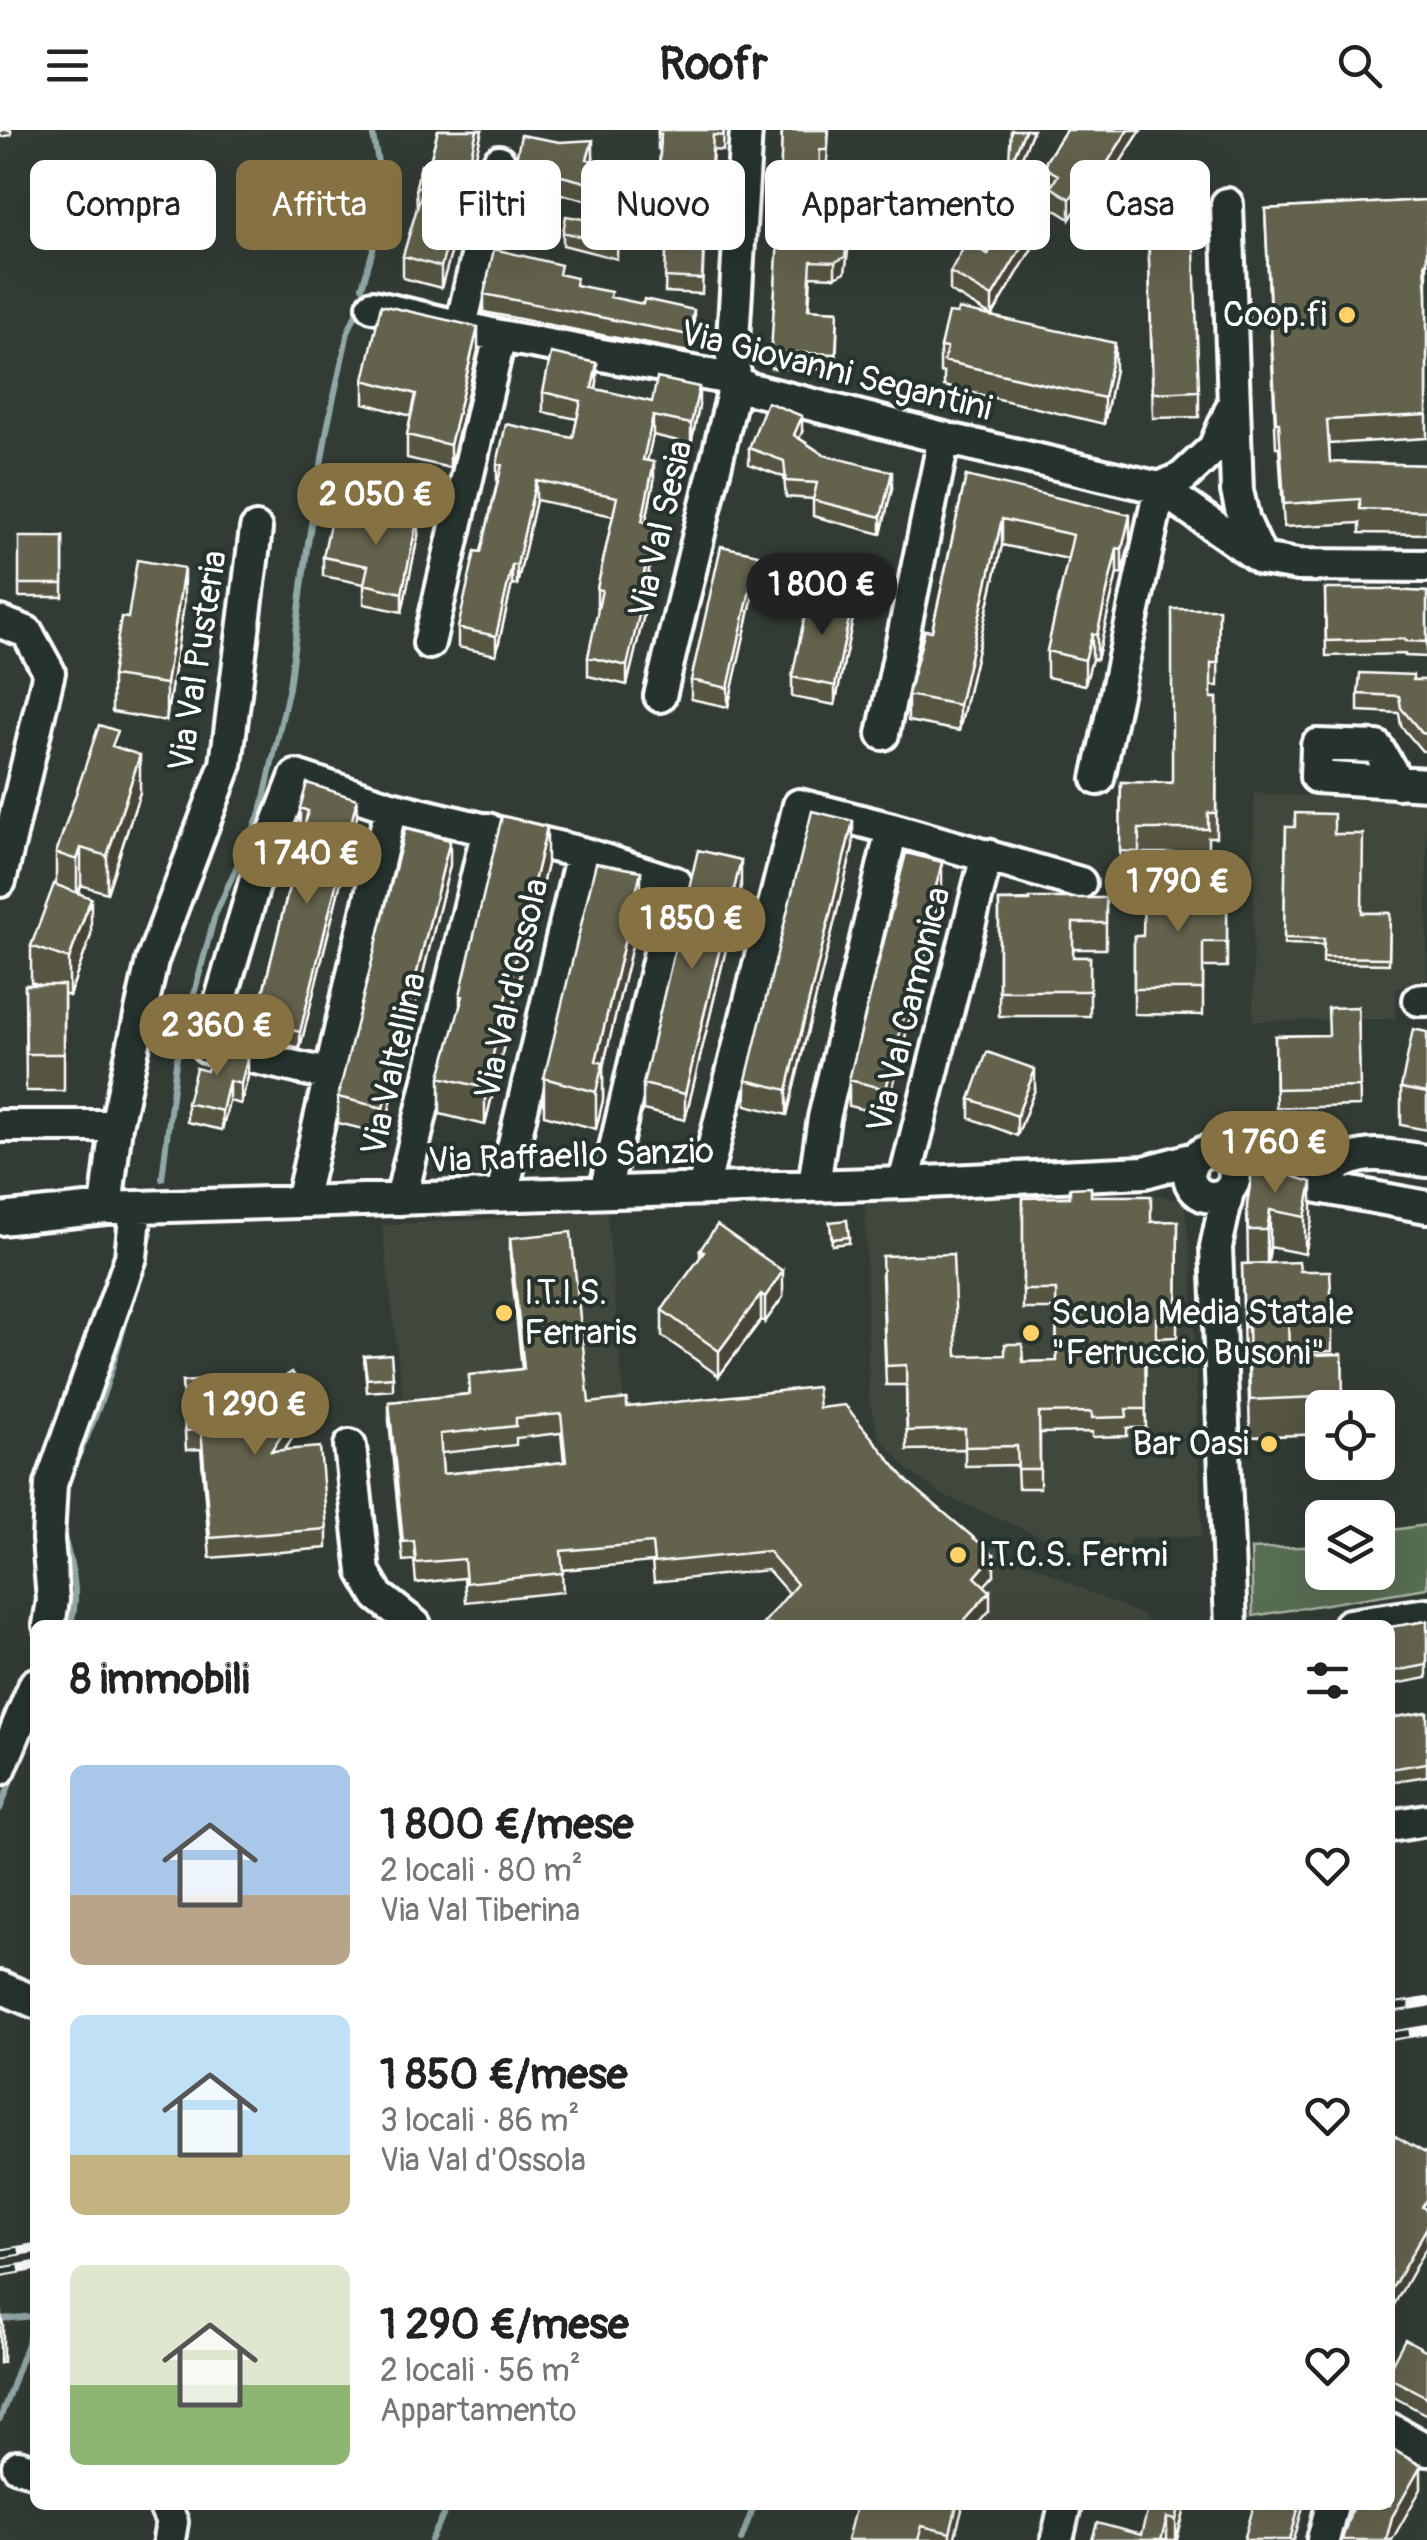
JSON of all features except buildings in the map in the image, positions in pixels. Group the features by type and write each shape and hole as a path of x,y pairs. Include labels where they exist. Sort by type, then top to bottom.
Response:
{"street":[{"name":"Via Val Sesia","path":"660,696 736,380 732,356 746,130"},
{"path":"1227,204 1237,491 1244,521 1262,559 1298,565 1427,566"},
{"path":"461,326 478,250"},
{"name":"Via Giovanni Segantini","path":"373,306 500,336 736,380 747,388 1160,488 1262,559"},
{"path":"429,643 500,336"},
{"path":"1098,779 1160,488 1183,478 1214,448 1234,402"},
{"path":"883,734 944,438"},
{"path":"1220,530 1237,491"},
{"name":"Via Val Pusteria","path":"49,1620 51,1484 132,1257 121,1208 116,1126 152,961 226,764 256,529"},
{"path":"0,622 27,632 50,672 0,881"},
{"name":"Via Valtellina","path":"331,1076 206,1047 255,882 296,776 391,807 582,853"},
{"path":"703,1189 799,805 892,829"},
{"name":"Via Valtellina","path":"301,1202 391,807"},
{"name":"Via Valtellina","path":"401,1199 488,829"},
{"name":"Via Val Camonica","path":"814,1185 824,1118 892,829 1080,883"},
{"name":"Via Val d'Ossola","path":"502,1196 582,853 676,883 605,1192"},
{"name":"Via Val Camonica","path":"904,1183 987,855"},
{"path":"0,1126 116,1126"},
{"name":"Via Raffaello Sanzio","path":"1194,1177 1208,1150 1215,1150 1230,1176"},
{"path":"1301,1184 1354,1156 1388,1155 1427,1161"},
{"name":"Via Raffaello Sanzio","path":"0,1219 121,1208 1145,1172 1194,1177 1208,1196 1222,1195 1230,1176"},
{"path":"1230,1176 1216,1247 1230,1620"},
{"name":"Via Raffaello Sanzio","path":"1230,1176 1301,1184 1427,1208"},
{"path":"1194,1177 1216,1247"},
{"path":"350,1446 364,1572 378,1596 409,1620"},
{"path":"1384,1620 1427,1614"},
{"path":"0,1769 30,1696"},
{"path":"1395,1825 1427,1820"},
{"path":"0,1987 30,2000"},
{"path":"1395,2432 1427,2450"},
{"path":"166,2510 172,2522 168,2540"},
{"path":"1057,2540 1064,2510"},
{"path":"1323,2540 1331,2510"}],"shaded area":[{"path":"1254,793 1427,802 1427,988 1396,988 1395,1019 1253,1021"},
{"name":"Scuola Media Statale \"Ferruccio Busoni\"","path":"1107,1193 1159,1195 1184,1202 1192,1267 1202,1536 1131,1538 1117,1569 941,1494 909,1471 879,1437 869,1400 865,1202"},
{"name":"I.T.I.S. Ferraris","path":"607,1211 630,1469 414,1492 382,1225"},
{"name":"I.T.C.S. Fermi","path":"938,1518 1145,1616 1145,1620 845,1620"}],"green space":[{"path":"1427,1525 1427,1588 1253,1616 1251,1549 1305,1547 1305,1590 1395,1590 1395,1530"}],"waterway":[{"path":"362,287 382,219 382,184 372,130"},
{"path":"162,1179 176,1062 215,915 261,812 289,687 327,429 348,332 357,311"},
{"path":"146,1252 151,1233"},
{"path":"69,1474 99,1406 135,1288"},
{"path":"62,1529 75,1589 71,1620"},
{"path":"0,1809 14,1773"},
{"path":"0,2319 30,2316"},
{"path":"0,2419 30,2335"},
{"path":"431,2540 446,2510"},
{"path":"741,2540 752,2510"}],"railway":[{"path":"1395,2007 1427,2002"},
{"path":"1395,2035 1427,2030"},
{"path":"0,2254 30,2249"},
{"path":"0,2272 30,2267"}],"place":[{"name":"Coop.fi","path":"1347,315"},
{"name":"I.T.I.S. Ferraris","path":"504,1313"},
{"name":"Scuola Media Statale \"Ferruccio Busoni\"","path":"1031,1333"},
{"name":"Bar Oasi","path":"1269,1444"},
{"name":"I.T.C.S. Fermi","path":"958,1555"}]}
